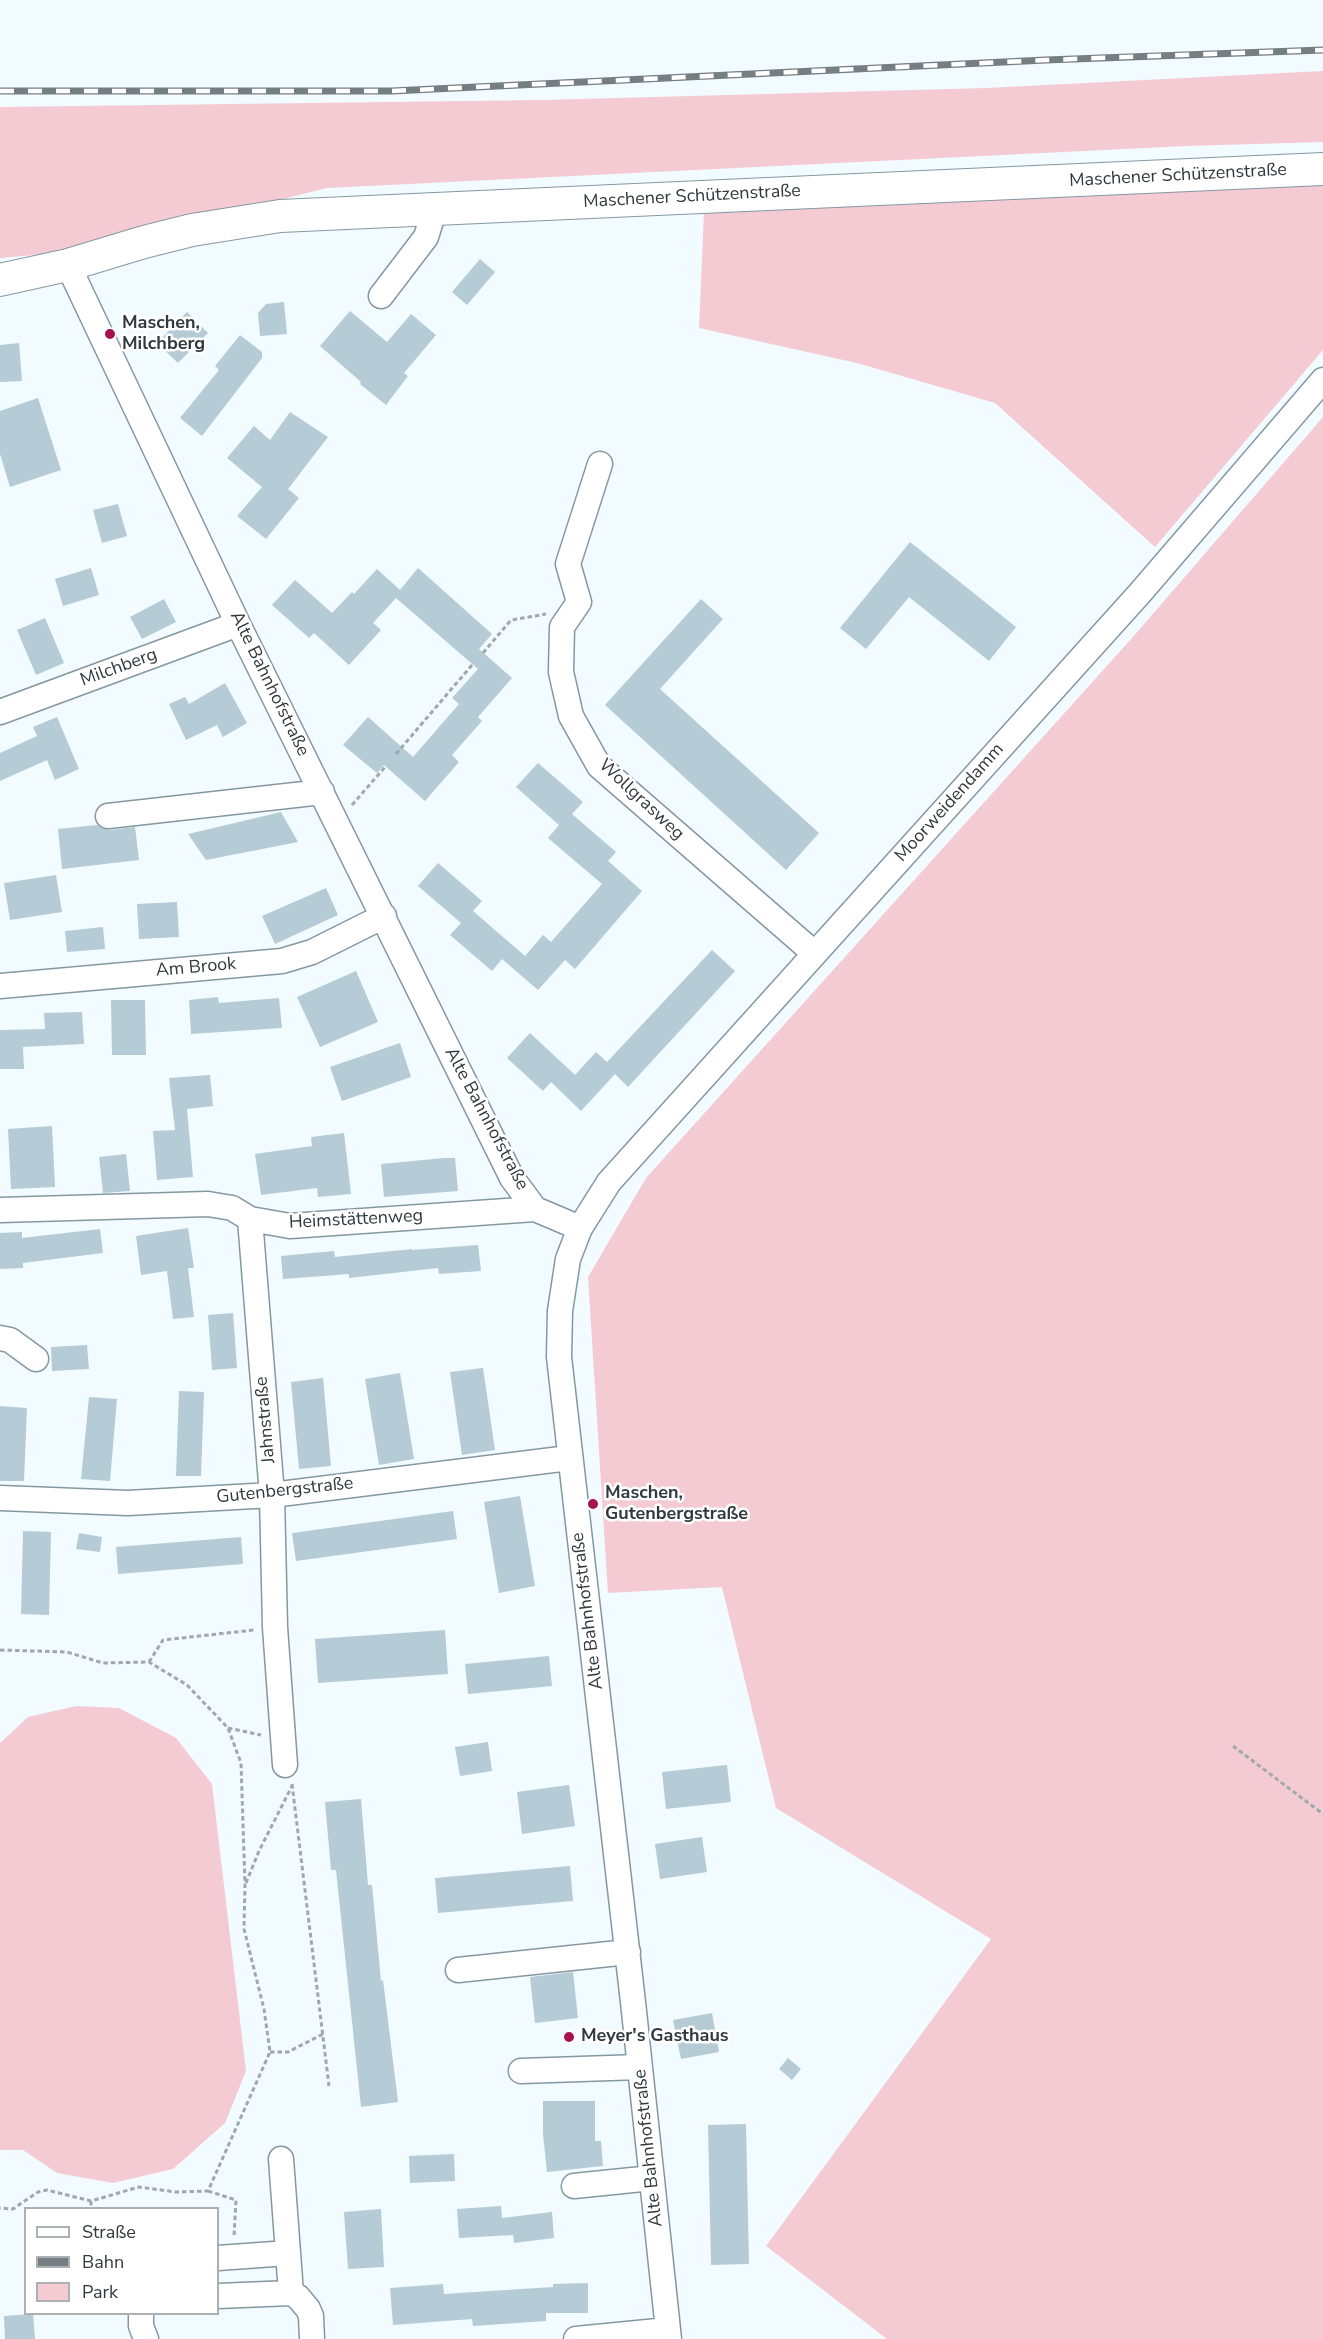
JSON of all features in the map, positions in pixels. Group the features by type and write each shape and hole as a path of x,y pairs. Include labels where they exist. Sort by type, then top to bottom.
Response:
{"main road":[{"name":"Maschener Schützenstraße","path":"68,265 144,242 280,216 1323,170"},
{"path":"0,280 68,265"}],"street":[{"path":"381,296 426,237 435,208"},
{"name":"Alte Bahnhofstraße","path":"68,265 238,624 512,1178 535,1209 580,1227 567,1259 560,1311 559,1357 668,2334"},
{"name":"Moorweidendamm","path":"580,1227 609,1182 1140,593 1323,380"},
{"path":"562,627 579,602 568,564 600,464"},
{"name":"Milchberg","path":"0,712 238,624"},
{"name":"Wollgrasweg","path":"562,627 561,672 572,716 599,766 814,953"},
{"path":"108,816 322,792"},
{"name":"Am Brook","path":"0,986 282,961 312,952 384,916"},
{"name":"Heimstättenweg","path":"0,1210 208,1204 232,1208 250,1219 290,1226 535,1209"},
{"name":"Jahnstraße","path":"250,1219 272,1495 275,1627 283,1740 289,1775"},
{"path":"0,1338 10,1340 36,1359"},
{"name":"Gutenbergstraße","path":"0,1498 128,1503 272,1495 569,1458"},
{"path":"458,1970 627,1952"},
{"path":"521,2071 640,2067"},
{"path":"281,2159 291,2293"},
{"path":"574,2186 652,2178"},
{"path":"226,2257 288,2253"},
{"path":"219,2296 291,2293 298,2297 308,2309 311,2316 312,2339"},
{"path":"141,2315 141,2326 146,2339"},
{"path":"576,2339 668,2334"}],"path":[{"path":"483,653 511,620 546,614 562,627"},
{"path":"396,754 472,665"},
{"path":"337,823 385,766"},
{"path":"149,1662 163,1640 275,1627"},
{"path":"0,1650 66,1652 103,1663 149,1662 187,1685 228,1728 241,1763 244,1929 264,2009 270,2052 208,2191"},
{"path":"228,1728 283,1740"},
{"path":"1233,1746 1323,1814"},
{"path":"245,1885 289,1775"},
{"path":"289,1775 329,2086"},
{"path":"270,2052 288,2052 322,2034"},
{"path":"0,2208 13,2209 38,2192 47,2190 90,2201 139,2187 176,2192 208,2191 236,2200 226,2257"},
{"path":"90,2201 91,2207"}],"green space":[{"path":"1323,71 1323,142 1186,146 327,188 70,252 0,258 0,107 543,100 987,88"},
{"path":"1323,177 1323,350 1155,547 995,403 857,363 699,328 704,211"},
{"path":"1323,417 1323,2339 887,2339 766,2246 991,1939 776,1808 722,1587 608,1593 588,1277 646,1178 1132,638"},
{"path":"76,1706 119,1708 176,1738 212,1784 246,2071 225,2123 173,2169 113,2183 57,2173 23,2150 0,2150 0,1743 28,1717"}],"building":[{"path":"480,259 495,272 467,305 452,292"},
{"path":"284,302 287,334 260,336 258,313 266,304"},
{"path":"350,311 387,342 411,314 436,335 404,373 408,376 386,405 320,346"},
{"path":"187,312 208,333 178,363 157,343"},
{"path":"240,335 262,352 262,358 202,436 180,418 219,370 215,366"},
{"path":"19,343 22,381 0,382 0,345"},
{"path":"38,398 61,470 10,487 0,454 0,411"},
{"path":"290,412 328,437 288,489 299,498 266,539 237,516 262,487 227,458 254,426 270,440"},
{"path":"118,504 127,536 102,543 93,510"},
{"path":"910,542 1016,627 989,661 909,597 866,649 840,628"},
{"path":"91,568 99,595 63,606 55,579"},
{"path":"418,568 492,634 479,649 512,678 478,717 482,721 452,755 459,762 425,801 384,765 377,773 343,745 368,717 413,757 459,704 452,698 478,669 396,598 373,623 381,630 349,665 314,633 309,638 272,605 295,580 332,613 377,569 400,590"},
{"path":"164,599 176,622 142,639 130,617"},
{"path":"701,599 723,619 660,689 819,833 786,870 605,705"},
{"path":"45,618 64,663 36,675 17,630"},
{"path":"225,683 247,723 223,737 217,725 186,740 169,704 185,697 189,704"},
{"path":"57,717 79,769 55,780 47,760 0,781 0,753 37,736 33,727"},
{"path":"538,763 583,802 572,814 616,852 608,861 642,891 575,969 565,960 538,990 502,959 492,971 450,935 461,923 418,886 438,863 482,901 473,911 525,956 543,935 551,942 602,884 548,838 559,825 516,787"},
{"path":"281,812 298,842 206,860 188,834"},
{"path":"97,825 109,830 135,827 139,860 62,869 58,829"},
{"path":"56,875 62,912 10,920 4,883"},
{"path":"326,888 338,915 275,944 262,916"},
{"path":"177,902 179,937 139,939 137,904"},
{"path":"103,927 105,949 67,952 65,931"},
{"path":"712,950 735,971 628,1087 615,1074 581,1111 551,1082 543,1091 507,1058 530,1033 575,1075 596,1052 607,1062"},
{"path":"356,971 378,1022 320,1047 297,997"},
{"path":"218,997 219,1003 279,998 282,1028 191,1034 189,1000"},
{"path":"111,1000 145,1000 146,1055 112,1055"},
{"path":"82,1012 84,1044 23,1047 24,1069 0,1069 0,1030 45,1029 44,1013"},
{"path":"400,1043 411,1077 342,1101 330,1067"},
{"path":"210,1075 213,1106 187,1109 193,1177 157,1180 153,1131 175,1130 169,1078"},
{"path":"52,1126 55,1187 11,1189 8,1129"},
{"path":"344,1133 351,1194 318,1197 317,1188 261,1195 255,1154 312,1146 311,1137"},
{"path":"126,1154 130,1191 103,1193 99,1157"},
{"path":"455,1158 458,1191 384,1197 381,1164"},
{"path":"188,1228 194,1268 188,1268 194,1317 173,1319 167,1271 141,1275 136,1236"},
{"path":"100,1229 103,1253 23,1263 23,1268 0,1269 0,1233 22,1232 22,1238"},
{"path":"478,1245 481,1271 439,1274 438,1268 349,1278 349,1274 283,1279 281,1256 334,1251 335,1257"},
{"path":"233,1313 237,1368 212,1370 208,1315"},
{"path":"87,1345 89,1369 52,1371 51,1347"},
{"path":"483,1368 495,1450 462,1455 450,1372"},
{"path":"400,1373 414,1459 379,1465 365,1379"},
{"path":"323,1378 331,1466 299,1469 291,1382"},
{"path":"179,1391 204,1392 201,1476 176,1476"},
{"path":"89,1397 117,1399 110,1481 81,1479"},
{"path":"0,1406 27,1408 24,1481 0,1481"},
{"path":"520,1496 535,1586 499,1593 484,1502"},
{"path":"453,1511 457,1539 296,1561 292,1533"},
{"path":"23,1531 51,1532 49,1615 21,1614"},
{"path":"79,1533 102,1537 100,1552 76,1549"},
{"path":"241,1537 243,1564 118,1574 116,1547"},
{"path":"445,1630 448,1674 318,1683 315,1639"},
{"path":"549,1656 552,1686 468,1694 465,1664"},
{"path":"488,1742 492,1771 460,1776 455,1747"},
{"path":"727,1765 731,1802 666,1809 662,1772"},
{"path":"569,1785 575,1826 522,1834 517,1792"},
{"path":"361,1799 368,1885 372,1885 381,1981 383,1980 398,2102 361,2107 336,1870 331,1870 325,1802"},
{"path":"702,1837 707,1872 660,1879 655,1844"},
{"path":"570,1866 573,1901 438,1913 435,1878"},
{"path":"573,1972 578,2018 535,2023 530,1977"},
{"path":"712,2013 719,2052 681,2059 673,2020"},
{"path":"788,2058 801,2069 792,2080 779,2069"},
{"path":"543,2101 595,2101 595,2141 601,2141 603,2166 547,2172 543,2134"},
{"path":"746,2124 749,2264 711,2265 708,2125"},
{"path":"454,2154 455,2181 410,2183 409,2156"},
{"path":"501,2206 502,2218 552,2212 554,2238 514,2243 513,2235 459,2238 457,2209"},
{"path":"381,2209 384,2267 348,2269 344,2212"},
{"path":"588,2283 588,2313 546,2313 546,2321 473,2326 472,2319 393,2325 390,2288 443,2284 444,2294"},
{"path":"33,2315 35,2339 5,2339 4,2316"}],"railway":[{"path":"0,91 392,91 1046,60 1323,50"}],"place":[{"name":"Maschen, Milchberg","path":"110,334"},
{"name":"Maschen, Gutenbergstraße","path":"593,1504"},
{"name":"Meyer's Gasthaus","path":"569,2037"}]}
